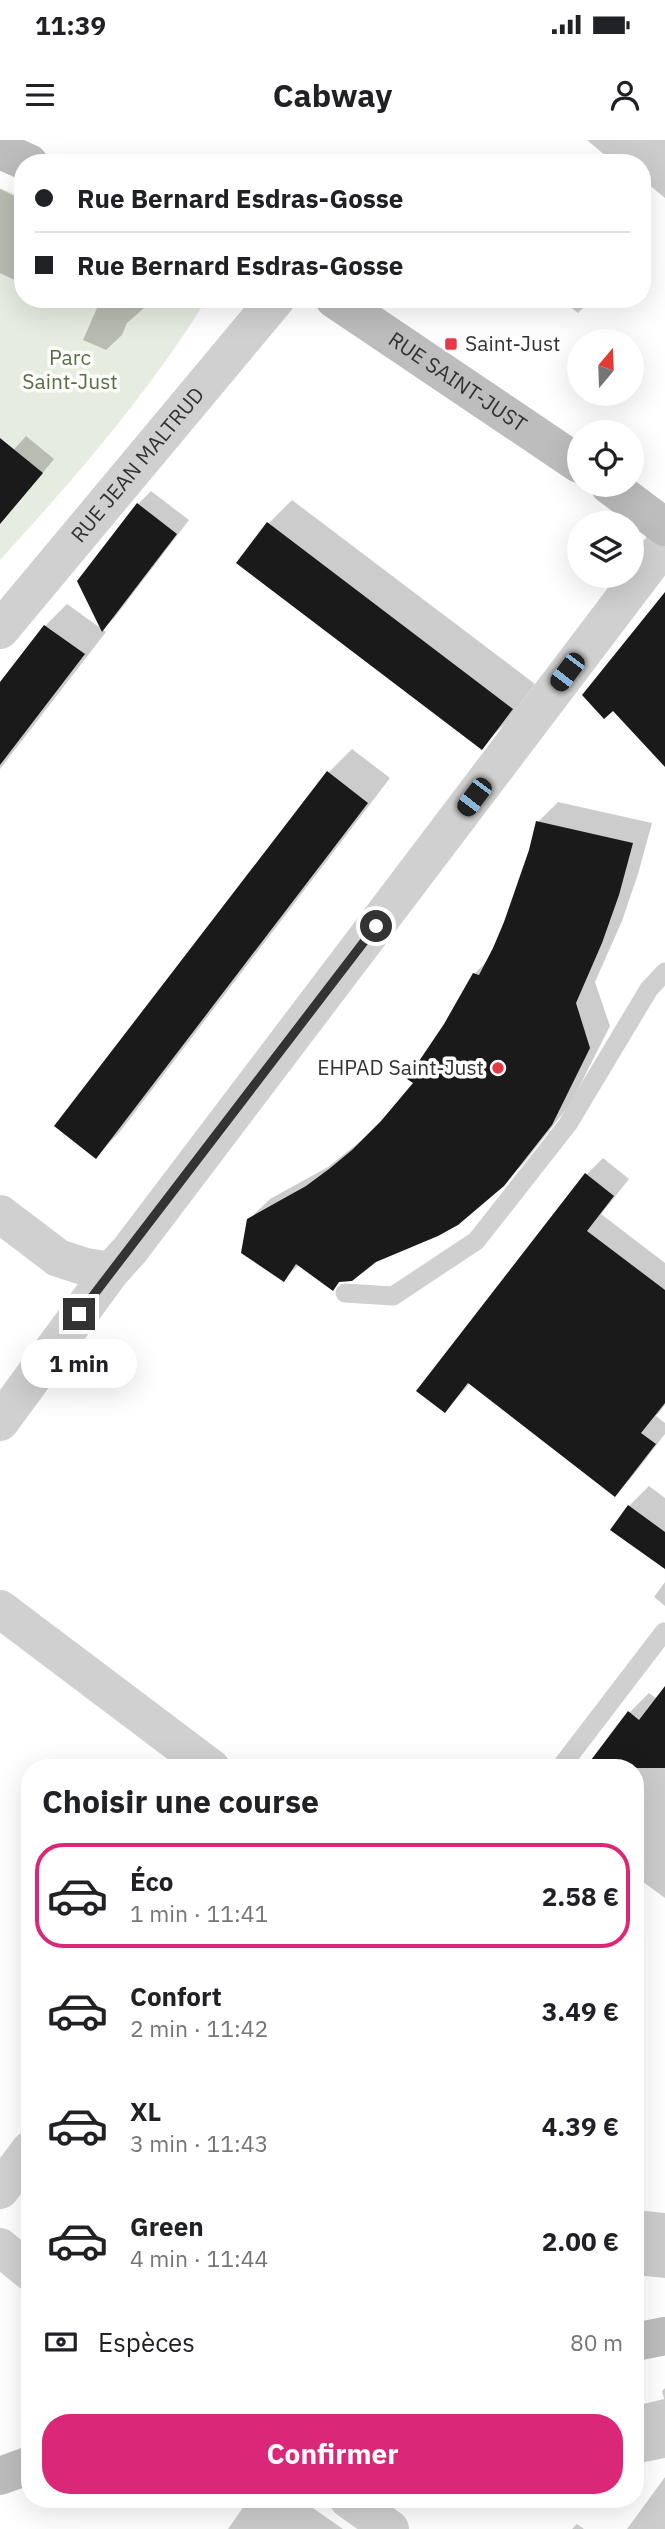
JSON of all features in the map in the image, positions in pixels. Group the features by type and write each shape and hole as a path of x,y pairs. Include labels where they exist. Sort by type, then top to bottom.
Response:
{"street":[{"name":"RUE JEAN MALTRUD","path":"0,630 268,308"},
{"name":"RUE SAINT-JUST","path":"347,308 567,456"},
{"path":"625,497 665,527"},
{"path":"0,1422 111,1271 130,1250 665,544"},
{"path":"0,1214 58,1258 111,1271"},
{"path":"0,1609 199,1759"},
{"path":"0,2190 21,2162"},
{"path":"0,2247 21,2265"},
{"path":"644,2340 665,2336"},
{"path":"0,2476 21,2468"},
{"path":"361,2508 390,2529"}],"lane":[{"path":"345,1293 393,1296 476,1241 568,1124 649,989 665,972"},
{"path":"567,1759 664,1632"}],"green space":[{"name":"Parc Saint-Just","path":"0,188 14,193 14,308 201,308 110,434 0,560"}],"building":[{"path":"0,438 43,473 0,524"},
{"path":"137,503 177,534 102,632 77,581"},
{"path":"267,522 513,709 482,750 236,563"},
{"path":"665,592 665,767 613,711 604,719 582,695"},
{"path":"44,625 85,654 0,765 0,682"},
{"path":"327,771 368,803 96,1159 54,1126"},
{"name":"EHPAD Saint-Just","path":"536,821 633,843 602,943 576,1003 590,1048 552,1125 504,1186 458,1225 376,1262 352,1281 339,1282 333,1291 296,1264 284,1282 241,1253 247,1219 306,1186 329,1169 381,1121 413,1083 407,1079 444,1024 473,973 479,975 493,948 529,850"},
{"path":"585,1173 614,1196 587,1231 665,1290 665,1403 641,1433 656,1444 615,1497 468,1383 445,1413 416,1391"},
{"path":"628,1505 665,1532 665,1569 610,1530"},
{"path":"665,1686 665,1768 644,1768 644,1759 592,1759 628,1711 639,1720"}],"place":[{"name":"Saint-Just","path":"451,344"},
{"name":"EHPAD Saint-Just","path":"498,1068"}],"route":[{"path":"79,1314 376,926"}]}
